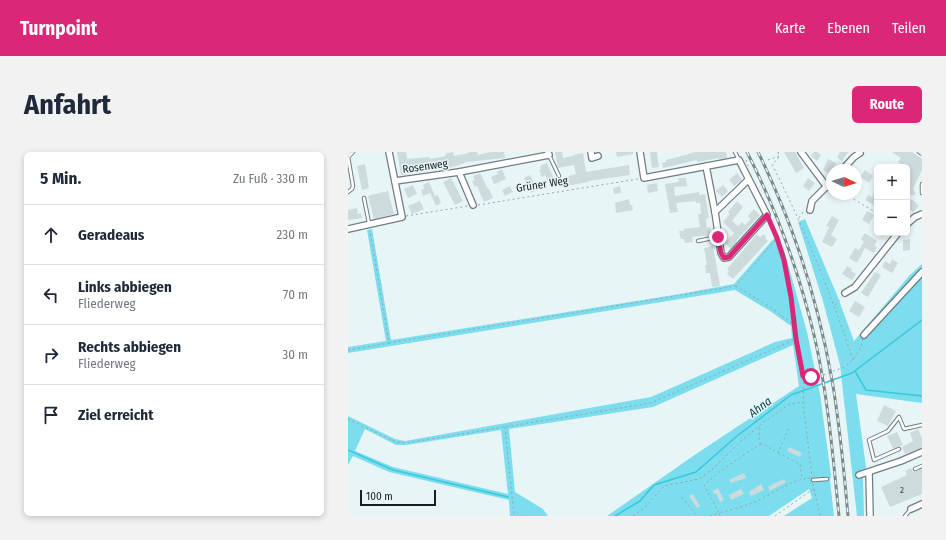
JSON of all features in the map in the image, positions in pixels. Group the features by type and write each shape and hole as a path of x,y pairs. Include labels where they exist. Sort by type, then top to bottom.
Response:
{"street":[{"path":"348,229 402,217 389,152"},
{"path":"590,152 592,158 598,156"},
{"path":"640,152 644,178 706,166 739,160 767,215 729,257 724,258 721,253 706,166"},
{"path":"801,152 826,186"},
{"path":"848,164 860,153"},
{"name":"Rosenweg","path":"395,181 459,172 549,154"},
{"path":"459,172 473,205"},
{"path":"715,212 748,180"},
{"path":"810,210 812,201 826,188"},
{"path":"910,221 922,214"},
{"path":"845,294 855,287 896,236"},
{"path":"864,335 922,272"},
{"path":"859,475 922,452"},
{"path":"869,472 870,516"},
{"path":"911,509 922,504"}],"lane":[{"path":"348,192 353,186 348,157 354,152"},
{"path":"735,152 739,160"},
{"path":"549,154 559,176"},
{"path":"922,184 922,193"},
{"path":"364,198 369,224"},
{"path":"698,241 718,237"},
{"path":"899,449 874,460 869,440 888,430 899,417 904,429 922,425"},
{"path":"915,469 922,466"},
{"path":"813,480 827,479"},
{"path":"905,516 911,509"}],"path":[{"path":"778,152 778,159 772,164 799,218 835,306 853,360"},
{"path":"768,160 779,155"},
{"path":"746,160 748,166"},
{"name":"Grüner Weg","path":"402,217 644,178"},
{"path":"855,200 874,211"},
{"path":"799,218 803,212 810,210"},
{"path":"767,215 777,238 784,260 791,297 794,326 803,376 803,402 814,489 820,516"},
{"path":"369,224 389,343"},
{"path":"348,350 736,286 777,238"},
{"path":"736,286 770,307 794,326"},
{"path":"835,306 845,294"},
{"path":"803,376 818,377 844,367 853,360 861,347 864,335"},
{"path":"348,419 396,442 406,443 651,403 796,339"},
{"path":"633,516 646,506 664,486 699,479 714,468 760,424 788,405 803,402"},
{"path":"760,424 760,444"},
{"path":"778,452 790,426"},
{"path":"505,427 514,516"},
{"path":"720,516 704,485 722,470 760,444 763,444 800,464 802,479"},
{"path":"710,516 752,503 789,484 807,478"},
{"path":"774,516 814,489"},
{"path":"682,497 697,516"}],"shaded area":[{"path":"805,219 837,295 854,341 910,275 922,264 922,403 856,394 866,467 863,478 864,516 857,516 840,365 823,301 798,222"},
{"path":"372,229 391,340 734,284 777,235 784,250 807,332 820,394 831,475 830,481 834,516 784,516 812,498 809,489 769,516 607,516 696,454 799,386 793,345 653,407 509,429 515,492 543,509 548,516 510,516 509,500 389,472 353,456 348,465 348,416 395,439 405,441 651,397 775,342 792,338 791,326 770,311 735,290 348,353 348,347 386,341 367,230","holes":["365,429 396,445 406,445 501,430 508,494 393,467 355,451"]}],"building":[{"path":"397,152 406,152 407,159 429,157 430,159 446,156 445,154 453,152 454,156 469,153 468,152 477,152 478,155 490,152 504,152 505,158 467,162 448,168 448,166 409,172 409,174 401,175"},
{"path":"555,152 562,152 563,158 583,153 586,172 629,165 630,175 588,181 566,186 565,177 576,174 574,165 558,168"},
{"path":"616,152 633,152 633,154 617,157"},
{"path":"650,152 657,152 659,167 652,168"},
{"path":"696,152 726,152 727,158 697,162 697,160 663,168 662,163 666,162 666,160"},
{"path":"784,152 795,152 804,168 796,173"},
{"path":"814,152 821,155 817,161 811,156"},
{"path":"840,152 848,152 842,161 837,157"},
{"path":"892,152 912,152 922,159 922,170 913,189 916,194 912,196 910,194 910,164 902,164 898,162 901,158"},
{"path":"828,159 836,163 826,164 826,172 823,170"},
{"path":"547,163 557,186 551,188 545,175 542,177 539,170 541,169 540,166"},
{"path":"365,164 369,188 362,190 357,166"},
{"path":"502,169 506,179 494,184 491,177 498,174 497,172"},
{"path":"865,170 873,176 869,183 862,178 862,174"},
{"path":"480,173 493,198 484,202 477,186 475,187 472,181 475,180 473,176"},
{"path":"737,173 742,180 734,186 729,180"},
{"path":"530,175 537,190 531,193 524,178"},
{"path":"451,178 463,201 455,205 443,182"},
{"path":"678,178 686,178 687,186 674,187 675,196 699,192 699,195 705,194 709,218 706,219 707,228 710,227 711,235 692,237 693,242 685,243 684,239 681,239 679,231 700,227 698,214 701,214 700,203 696,203 696,201 676,203 678,212 670,213 665,184 679,182"},
{"path":"808,178 815,183 809,191 803,186"},
{"path":"429,182 435,196 438,195 441,203 436,206 430,193 423,196 421,190 424,189 423,185"},
{"path":"657,183 658,191 648,193 647,185"},
{"path":"413,185 417,194 408,198 404,189"},
{"path":"723,185 728,191 722,197 716,191"},
{"path":"510,186 513,192 505,196 502,190"},
{"path":"620,186 621,193 614,194 613,188"},
{"path":"388,191 394,214 374,219 368,196"},
{"path":"874,193 874,205 865,200 868,195 872,197"},
{"path":"629,199 633,210 616,213 615,203"},
{"path":"912,199 919,206 913,212 910,210 910,201"},
{"path":"420,201 424,209 412,214 408,206"},
{"path":"737,201 743,207 732,221 738,226 742,222 745,225 751,219 748,216 754,209 760,215 736,241 737,242 731,249 725,243 734,233 723,222 730,214 728,212"},
{"path":"357,208 358,214 361,213 362,218 348,220 348,210"},
{"path":"867,211 874,215 869,224 862,220"},
{"path":"832,216 839,220 831,235 837,239 832,247 822,242 829,227 826,226"},
{"path":"865,233 877,241 874,246 877,247 874,253 865,248 857,263 849,258 855,248 859,250 864,242 861,239"},
{"path":"757,234 760,237 764,234 768,241 733,279 727,274 729,271 727,269"},
{"path":"910,239 910,250 903,251 903,240"},
{"path":"713,246 720,286 712,287 710,273 706,273 705,265 707,265 704,248"},
{"path":"892,259 898,263 892,273 882,267 885,261 890,264"},
{"path":"847,266 856,274 852,280 842,274"},
{"path":"875,272 881,275 868,297 861,293"},
{"path":"855,301 865,307 859,317 849,311"},
{"path":"884,405 896,411 888,426 877,421"},
{"path":"918,429 922,438 922,448 905,454 902,447 913,441 910,433"},
{"path":"897,432 903,445 893,449 887,436"},
{"path":"789,447 802,453 800,457 787,451"},
{"path":"911,468 913,472 922,469 922,494 890,507 881,487 907,475 905,471"},
{"path":"744,473 746,478 731,483 729,480"},
{"path":"784,479 786,482 770,491 768,487"},
{"path":"761,484 764,490 751,496 749,492"},
{"path":"718,488 724,500 720,502 716,493 714,494 713,491"},
{"path":"741,489 744,494 731,500 729,495"},
{"path":"693,494 700,506 697,508 689,496"}],"waterway":[{"name":"Ahna","path":"615,516 640,501 654,485 696,472 737,436 791,395 852,373 922,320"},
{"path":"855,371 866,390 922,396"},
{"path":"348,450 393,470 508,497"}],"railway":[{"path":"747,152 778,220 795,267 809,315 820,361 827,405 839,516"},
{"path":"758,152 782,206 812,292 832,380 848,516"}],"route":[{"path":"718,237 721,253 724,258 729,257 767,215 777,238 784,260 803,376 811,377"}]}
